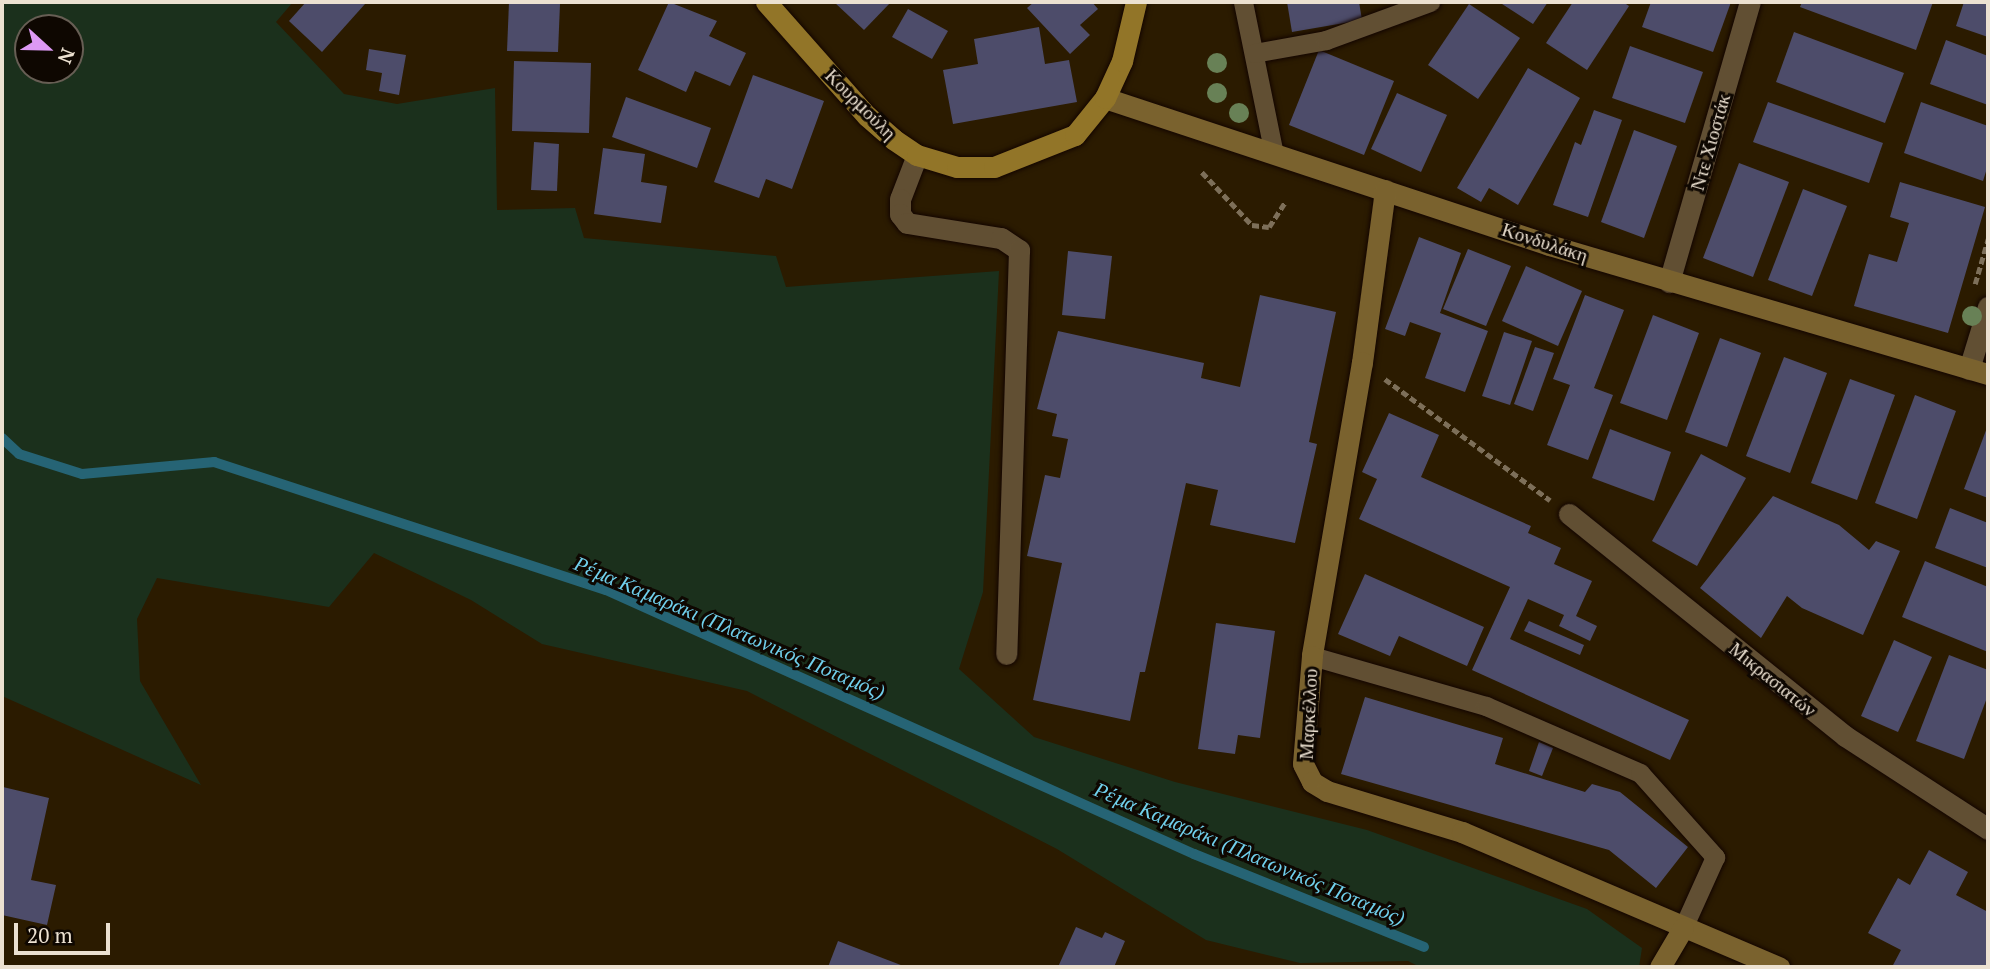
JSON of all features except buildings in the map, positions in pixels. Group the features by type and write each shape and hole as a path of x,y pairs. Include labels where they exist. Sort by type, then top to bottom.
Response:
{"main road":[{"name":"Κουρμούλη","path":"766,2 867,117 917,155 957,167 994,167 1075,135 1105,98 1122,61 1136,2"}],"street":[{"name":"Ντε Χιοστάκ","path":"1670,282 1750,2"},
{"name":"Κονδυλάκη","path":"1105,98 1273,150 1385,190 1670,282 1979,371"},
{"path":"917,155 900,199 900,214 907,223 1001,238 1019,250 1006,654"},
{"name":"Μαρκέλλου","path":"1385,190 1362,362 1312,656 1303,764 1311,782 1327,791 1462,832 1779,967"},
{"path":"1979,371 1988,307"},
{"name":"Μικρασιατών","path":"1569,514 1845,736 1988,827"},
{"path":"1660,967 1684,928"}],"lane":[{"path":"1243,2 1273,150"},
{"path":"1254,52 1326,40 1430,2"},
{"path":"1312,656 1486,706 1640,774 1715,857 1684,928"}],"path":[{"path":"1202,172 1252,225 1269,227 1285,202"},
{"path":"1362,362 1569,514"}],"green space":[{"path":"2,2 293,2 276,22 344,94 397,104 495,88 497,210 575,208 584,238 776,256 786,287 999,271 983,592 959,669 1034,737 1175,782 1367,830 1587,909 1642,948 1639,967 1420,967 1408,961 1300,963 1206,940 1057,849 747,691 542,644 471,600 374,553 329,607 157,578 137,619 140,681 201,785 2,696"}],"waterway":[{"name":"Ρέμα Καμαράκι (Πλατωνικός Ποταμός)","path":"2,438 19,454 82,474 214,462 606,590 1194,854 1424,947"}]}
